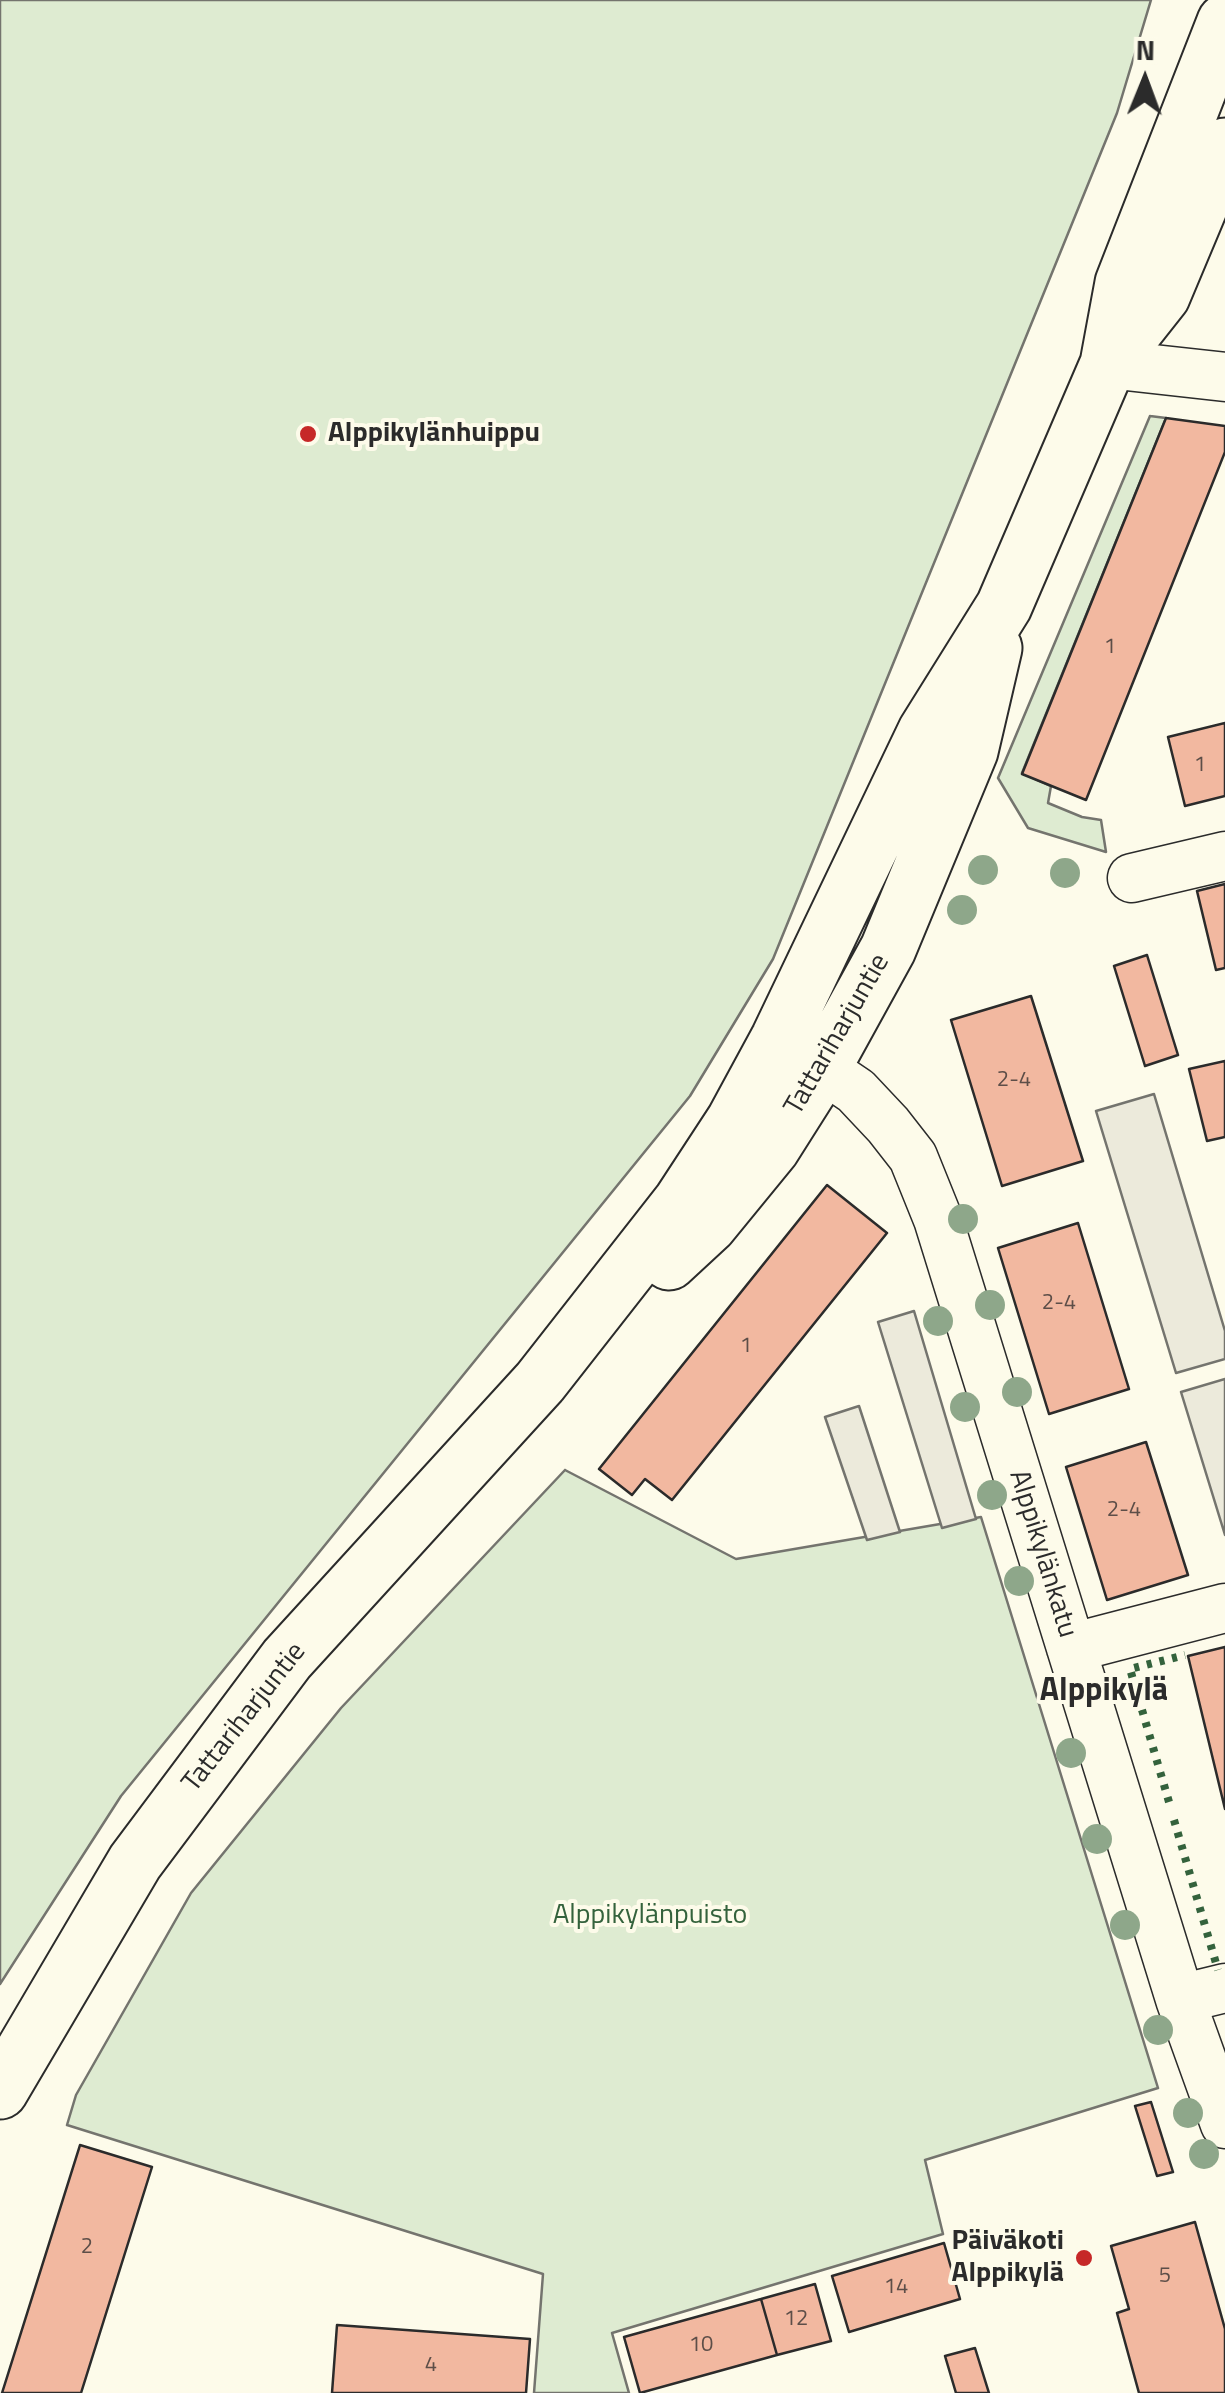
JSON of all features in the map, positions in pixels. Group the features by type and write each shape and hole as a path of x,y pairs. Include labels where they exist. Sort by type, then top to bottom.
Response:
{"main road":[{"name":"Tattariharjuntie","path":"0,2091 136,1862 287,1660 540,1382 709,1225 772,1148 801,1053 888,949 956,786 970,751 1004,606 1108,364 1123,283 1225,22"},
{"name":"Tattariharjuntie","path":"1108,364 1162,296 1225,146"}],"street":[{"path":"1108,364 1225,377"},
{"path":"1132,878 1225,856"},
{"name":"Alppikylänkatu","path":"801,1053 856,1092 913,1156 938,1219 1180,1999 1225,2124"},
{"path":"1070,1648 1225,1608"},
{"path":"1180,1999 1225,1988"}],"green space":[{"path":"0,0 1151,0 1117,113 773,959 690,1096 121,1796 0,1984"},
{"path":"1150,416 1166,418 1022,773 1051,786 1048,803 1101,820 1106,852 1028,828 998,778"},
{"name":"Alppikylänpuisto","path":"565,1470 736,1559 981,1517 1158,2088 925,2160 943,2234 612,2333 629,2393 534,2393 543,2274 67,2125 76,2095 191,1893 341,1708"}],"shaded area":[{"path":"1154,1094 1225,1331 1225,1359 1176,1373 1096,1111"},
{"path":"914,1311 976,1519 942,1528 878,1322"},
{"path":"1225,1379 1225,1535 1181,1392"},
{"path":"859,1406 900,1532 867,1540 825,1417"}],"building":[{"path":"1166,418 1225,426 1225,452 1086,800 1022,774"},
{"path":"1225,723 1225,796 1185,806 1168,737"},
{"path":"1225,884 1225,968 1216,970 1197,891"},
{"path":"1147,955 1178,1055 1145,1066 1114,966"},
{"path":"1031,996 1083,1161 1002,1186 951,1020"},
{"path":"1225,1061 1225,1137 1207,1141 1189,1069"},
{"path":"827,1185 887,1233 672,1500 645,1479 632,1495 599,1469"},
{"path":"1078,1223 1129,1389 1049,1414 998,1248"},
{"path":"1146,1442 1188,1575 1107,1600 1066,1467"},
{"path":"1225,1647 1225,1809 1188,1656"},
{"path":"1151,2102 1173,2172 1157,2176 1135,2106"},
{"path":"80,2145 152,2167 81,2393 2,2393"},
{"path":"1195,2222 1225,2329 1225,2393 1139,2393 1117,2313 1129,2309 1111,2246"},
{"path":"944,2243 960,2299 849,2332 832,2276"},
{"path":"815,2284 831,2341 777,2355 761,2299"},
{"path":"761,2299 777,2355 640,2393 624,2337"},
{"path":"337,2325 530,2339 526,2393 332,2393"},
{"path":"975,2348 989,2393 956,2393 945,2356"}],"hedge":[{"path":"1169,1802 1130,1669 1185,1655"},
{"path":"1174,1820 1218,1970"}],"place":[{"name":"Alppikylänhuippu","path":"308,434"},
{"name":"Päiväkoti Alppikylä","path":"1084,2258"}],"district":[{"name":"Alppikylä","path":"1104,1692"}]}
